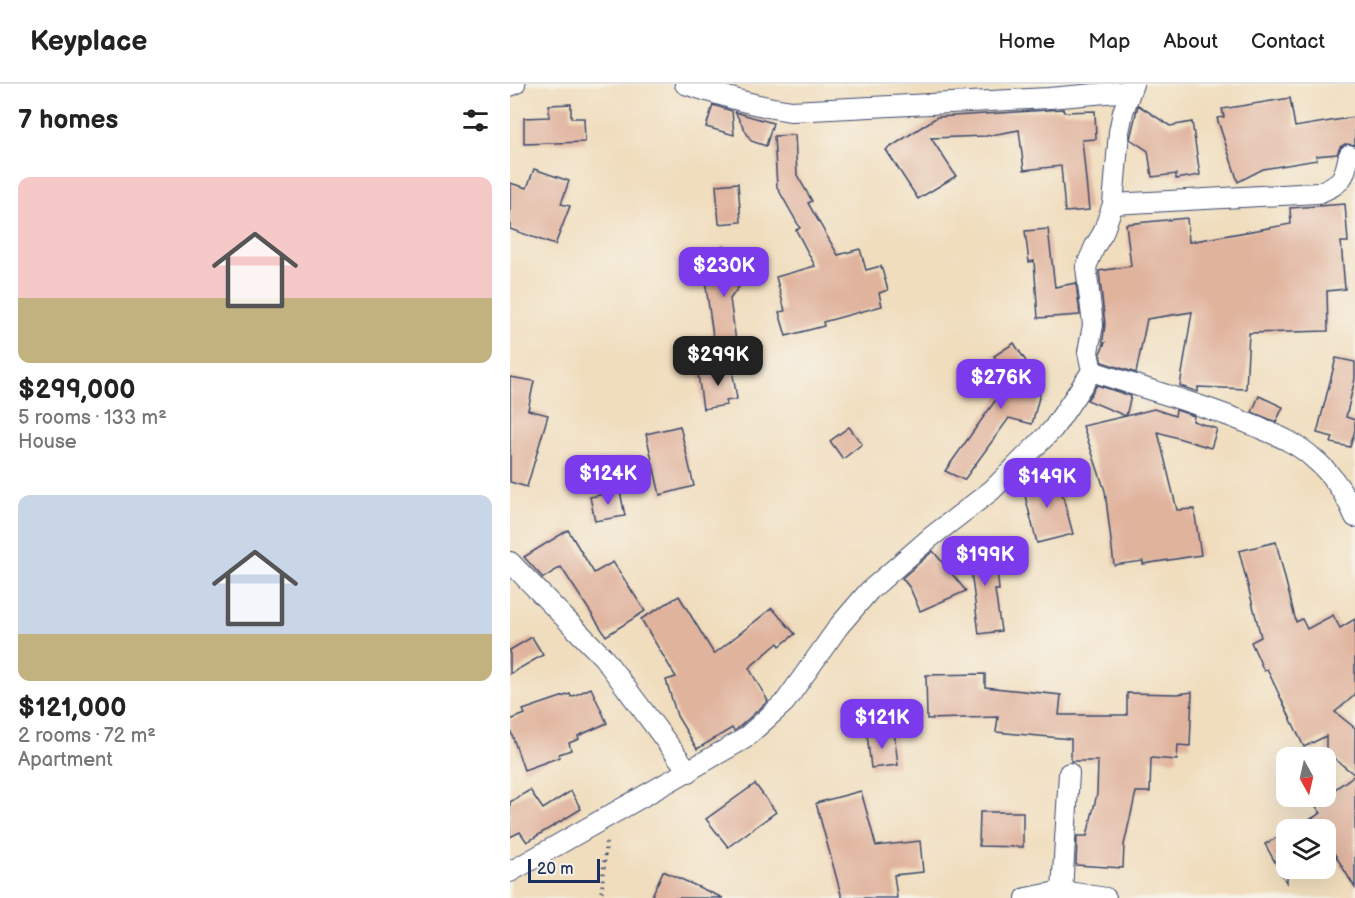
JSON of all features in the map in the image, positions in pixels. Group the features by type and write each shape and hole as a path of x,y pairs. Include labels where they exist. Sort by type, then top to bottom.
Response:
{"street":[{"path":"510,86 515,84"},
{"path":"510,872 744,739 785,702 839,626 869,591 931,537 992,490 1053,429 1092,371 1088,352 1093,325 1086,267 1103,233 1113,204 1119,132 1131,87 1049,98 791,111 724,97 685,84"},
{"path":"1113,204 1318,193 1335,186 1345,174 1349,154"},
{"path":"1092,371 1227,414 1287,440 1312,456 1328,473 1349,503 1355,517"},
{"path":"510,562 603,657 689,772"},
{"path":"1062,891 1069,773"},
{"path":"1026,898 1062,891 1106,898"}],"path":[{"path":"601,898 608,818"}],"building":[{"path":"1290,98 1295,127 1355,117 1355,145 1345,144 1340,147 1337,154 1316,156 1317,160 1263,169 1238,182 1217,118 1224,117 1222,109"},
{"path":"571,104 571,118 584,118 585,142 524,144 524,118 549,117 549,105"},
{"path":"713,105 732,111 734,135 706,127"},
{"path":"1138,105 1170,126 1192,122 1200,175 1176,179 1176,174 1152,177 1148,151 1130,139"},
{"path":"1063,109 1064,112 1095,111 1096,139 1082,140 1089,210 1065,212 1061,166 1024,170 1019,130 986,136 931,138 956,176 918,199 886,150 937,117"},
{"path":"735,112 773,123 766,146 751,141"},
{"path":"795,135 797,175 812,201 808,203 838,255 860,249 866,270 881,266 888,290 879,293 882,306 823,322 824,326 786,336 779,312 785,311 776,277 815,266 796,230 800,228 777,187 774,136"},
{"path":"534,169 569,181 561,204 570,206 555,245 510,229 510,183 527,188"},
{"path":"738,183 741,222 719,224 716,185"},
{"path":"1345,204 1348,242 1341,242 1345,289 1327,291 1328,331 1249,333 1246,389 1198,387 1198,392 1180,386 1192,312 1147,319 1136,373 1102,362 1100,353 1105,343 1103,344 1105,324 1099,271 1131,266 1126,224 1187,218 1189,242 1291,224 1290,208"},
{"path":"1048,229 1055,287 1076,283 1080,315 1038,318 1034,261 1029,262 1025,231"},
{"path":"723,246 753,267 730,299 738,355 716,358 704,272"},
{"path":"1014,343 1042,386 1032,424 1009,418 964,480 945,471 1010,380 994,356"},
{"path":"1336,358 1355,362 1355,379 1346,417 1355,420 1355,430 1350,447 1331,443 1333,437 1317,433"},
{"path":"731,363 737,399 726,401 727,405 703,409 698,374 713,372 712,366"},
{"path":"510,377 534,381 528,410 548,415 527,487 510,482"},
{"path":"1097,385 1131,396 1126,416 1087,400"},
{"path":"1259,396 1283,407 1276,422 1252,412"},
{"path":"1154,409 1175,416 1176,410 1194,416 1193,421 1217,429 1211,448 1158,432 1177,510 1194,509 1201,555 1143,564 1143,561 1114,565 1105,491 1083,426"},
{"path":"680,426 694,486 660,495 646,434"},
{"path":"849,427 862,444 843,459 830,441"},
{"path":"1057,474 1073,534 1037,543 1022,484"},
{"path":"620,491 625,516 595,521 590,497"},
{"path":"568,530 594,573 613,562 645,611 606,636 561,567 543,578 524,557"},
{"path":"1276,542 1296,622 1302,619 1307,629 1333,615 1340,628 1355,619 1355,695 1335,712 1355,728 1355,775 1336,760 1336,747 1326,747 1326,736 1304,747 1267,669 1264,671 1251,642 1261,637 1239,551"},
{"path":"995,545 999,590 995,590 1001,631 979,634 968,547"},
{"path":"933,551 966,591 920,611 910,588 902,578"},
{"path":"679,596 714,654 772,608 795,634 780,646 778,643 749,668 768,701 737,729 734,731 732,728 697,749 677,716 666,680 676,677 641,619"},
{"path":"532,637 543,655 510,674 510,650"},
{"path":"985,674 985,687 1061,695 1059,715 1127,715 1127,693 1192,692 1190,746 1178,745 1177,760 1151,758 1150,792 1136,792 1124,845 1123,868 1076,865 1077,836 1087,836 1097,794 1098,761 1071,761 1071,739 996,732 998,717 927,719 926,675"},
{"path":"591,688 607,723 578,736 579,739 569,743 571,750 559,754 560,757 524,770 510,729 510,720 525,714 523,710 570,694 571,697"},
{"path":"894,731 898,765 871,768 867,734"},
{"path":"1355,775 1355,888 1336,856 1336,819 1311,819 1321,813 1316,807 1336,807 1336,788"},
{"path":"755,784 776,812 728,847 706,819"},
{"path":"530,790 543,809 571,791 581,809 527,842 520,832 510,837 510,802"},
{"path":"861,791 876,846 920,841 923,872 894,875 897,898 842,898 816,803"},
{"path":"980,812 1023,812 1023,847 979,846"},
{"path":"1276,838 1276,864 1265,844"},
{"path":"663,871 723,898 651,898"}]}
